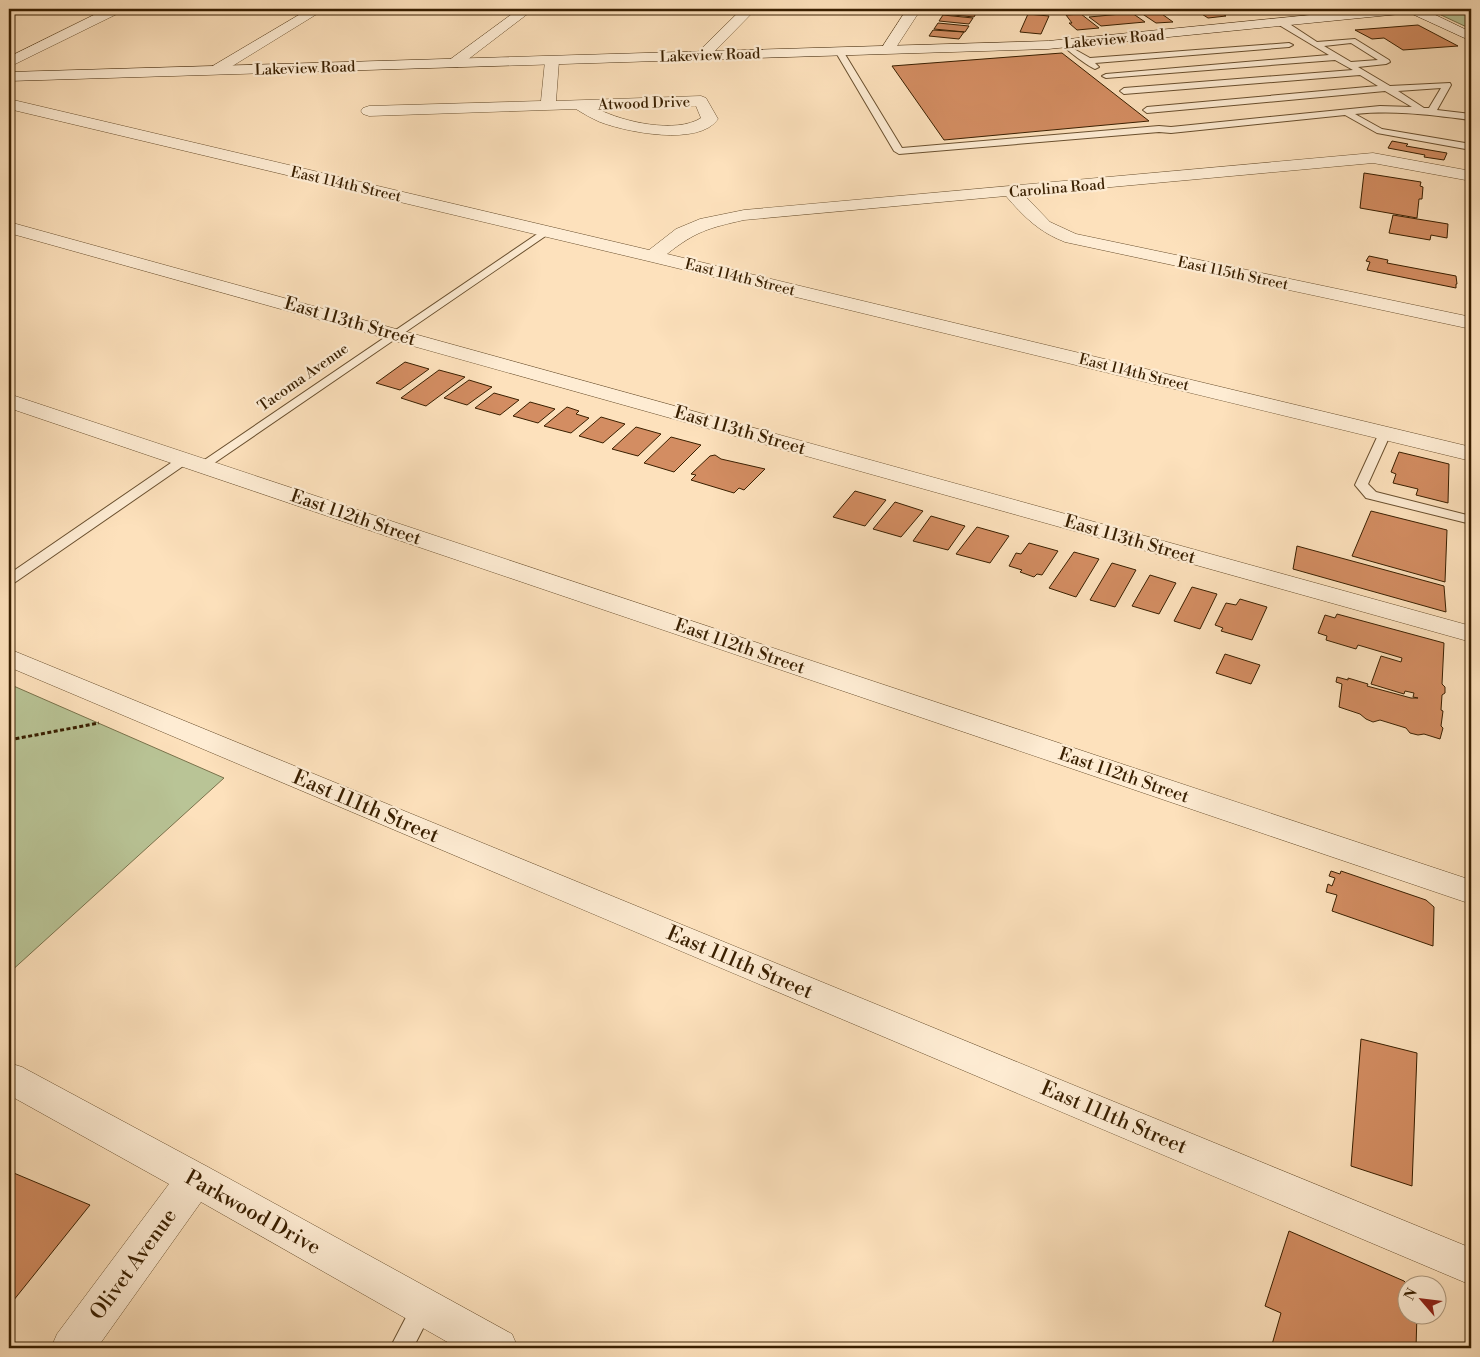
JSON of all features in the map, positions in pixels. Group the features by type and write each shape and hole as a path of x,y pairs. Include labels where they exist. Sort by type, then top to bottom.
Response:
{"street":[{"path":"9,63 116,9"},
{"path":"216,70 318,9"},
{"path":"453,64 527,9"},
{"path":"702,56 749,9"},
{"path":"888,49 914,9"},
{"path":"1411,9 1471,37"},
{"name":"Lakeview Road","path":"9,77 888,49 1078,50 1282,23 1411,9"},
{"path":"558,61 572,106"},
{"path":"548,106 558,61"},
{"name":"Atwood Drive","path":"369,112 701,101 710,119 704,125 684,130 662,130 609,120 572,106"},
{"name":"East 114th Street","path":"9,104 652,256 1471,454"},
{"name":"Carolina Road","path":"652,256 682,233 706,223 744,215 1373,158 1471,176"},
{"name":"East 115th Street","path":"1012,192 1037,222 1048,230 1071,238 1471,323"},
{"name":"East 113th Street","path":"9,226 1471,634"},
{"name":"East 112th Street","path":"9,401 1471,892"},
{"name":"East 111th Street","path":"9,656 1471,1267"},
{"name":"Parkwood Drive","path":"9,1078 195,1179 497,1348"},
{"name":"Olivet Avenue","path":"72,1348 195,1179"}],"lane":[{"path":"1282,23 1422,110"},
{"path":"1078,50 1289,45 1352,40 1386,62 1350,65"},
{"path":"1289,45 1380,109"},
{"path":"1078,50 1132,98"},
{"path":"839,51 899,151 1159,129 1171,130 1380,109 1422,110 1471,117"},
{"path":"1106,76 1338,58"},
{"path":"1124,92 1361,72"},
{"path":"1147,110 1355,90 1447,85 1432,112"},
{"path":"1139,104 1171,130"},
{"path":"1347,113 1380,131 1471,147"},
{"name":"Tacoma Avenue","path":"9,580 394,334 546,231"},
{"path":"1385,432 1361,485 1371,495 1471,520"},
{"path":"401,1348 424,1307"}],"path":[{"path":"9,740 98,724 106,718"}],"green space":[{"path":"1471,14 1471,29 1441,15"},
{"path":"9,684 224,778 9,973"}],"building":[{"path":"946,9 978,10 974,17 943,14"},
{"path":"1155,9 1173,22 1156,23 1138,11"},
{"path":"1194,9 1214,9 1226,16 1208,18"},
{"path":"1276,9 1321,9 1323,10 1286,14"},
{"path":"1132,13 1145,22 1101,26 1089,17"},
{"path":"1028,14 1049,16 1041,34 1020,32"},
{"path":"1081,14 1099,28 1077,30 1069,23 1072,23 1066,15"},
{"path":"943,15 973,18 969,24 939,21"},
{"path":"938,23 969,26 965,32 934,29"},
{"path":"1418,25 1458,46 1403,50 1384,38 1372,39 1355,30"},
{"path":"933,30 964,32 959,39 929,36"},
{"path":"1062,53 1149,121 944,140 892,66"},
{"path":"1392,141 1408,144 1406,146 1447,153 1444,160 1424,157 1425,155 1388,148"},
{"path":"1364,173 1421,182 1420,186 1423,187 1422,199 1419,199 1417,218 1360,208"},
{"path":"1393,215 1448,224 1447,238 1431,235 1430,240 1389,233"},
{"path":"1369,256 1388,260 1387,263 1456,276 1456,288 1367,270 1370,262 1366,261"},
{"path":"405,362 429,369 400,390 376,383"},
{"path":"439,370 465,377 426,406 401,398"},
{"path":"469,380 492,387 467,405 444,398"},
{"path":"494,393 519,400 500,415 475,408"},
{"path":"530,402 555,409 538,423 513,416"},
{"path":"567,407 579,411 576,414 589,418 571,433 544,426"},
{"path":"601,417 625,424 603,443 579,436"},
{"path":"636,427 661,434 638,456 612,449"},
{"path":"671,437 701,445 674,472 644,463"},
{"path":"1399,452 1449,464 1448,503 1416,495 1418,489 1393,483 1396,474 1391,472"},
{"path":"715,455 721,459 765,469 744,490 739,488 734,493 691,480 696,475 691,474 710,456"},
{"path":"855,491 886,500 865,526 833,517"},
{"path":"895,502 923,511 901,537 873,529"},
{"path":"1371,511 1447,530 1445,582 1352,556"},
{"path":"931,516 965,526 948,550 913,541"},
{"path":"977,527 1009,536 990,563 956,554"},
{"path":"1029,543 1058,551 1042,575 1037,574 1034,577 1020,572 1022,570 1009,566 1016,553 1021,554"},
{"path":"1297,546 1444,586 1446,612 1293,569"},
{"path":"1074,552 1099,559 1076,597 1049,588"},
{"path":"1112,563 1136,570 1115,607 1090,600"},
{"path":"1150,575 1176,583 1159,614 1132,606"},
{"path":"1192,587 1217,594 1200,629 1174,621"},
{"path":"1240,599 1267,607 1252,640 1221,631 1223,628 1215,625 1226,603 1236,605"},
{"path":"1337,614 1444,643 1442,684 1445,687 1445,693 1442,695 1441,710 1443,711 1441,726 1443,728 1440,739 1424,734 1410,733 1406,728 1380,720 1373,722 1360,714 1339,707 1342,684 1336,682 1337,677 1348,680 1348,678 1368,684 1367,686 1411,698 1418,698 1413,697 1414,693 1405,691 1404,694 1371,684 1381,656 1401,662 1402,658 1358,645 1356,649 1326,640 1327,636 1318,633 1325,615 1335,618"},
{"path":"1225,654 1260,665 1251,684 1216,673"},
{"path":"1331,871 1340,874 1341,871 1426,900 1434,907 1433,946 1332,911 1337,895 1326,892 1328,884 1332,886 1335,878 1329,876"},
{"path":"1361,1039 1417,1053 1412,1186 1351,1166"},
{"path":"9,1171 90,1205 9,1306"},
{"path":"1289,1231 1398,1278 1398,1324 1417,1324 1416,1348 1271,1348 1281,1313 1265,1306"}]}
